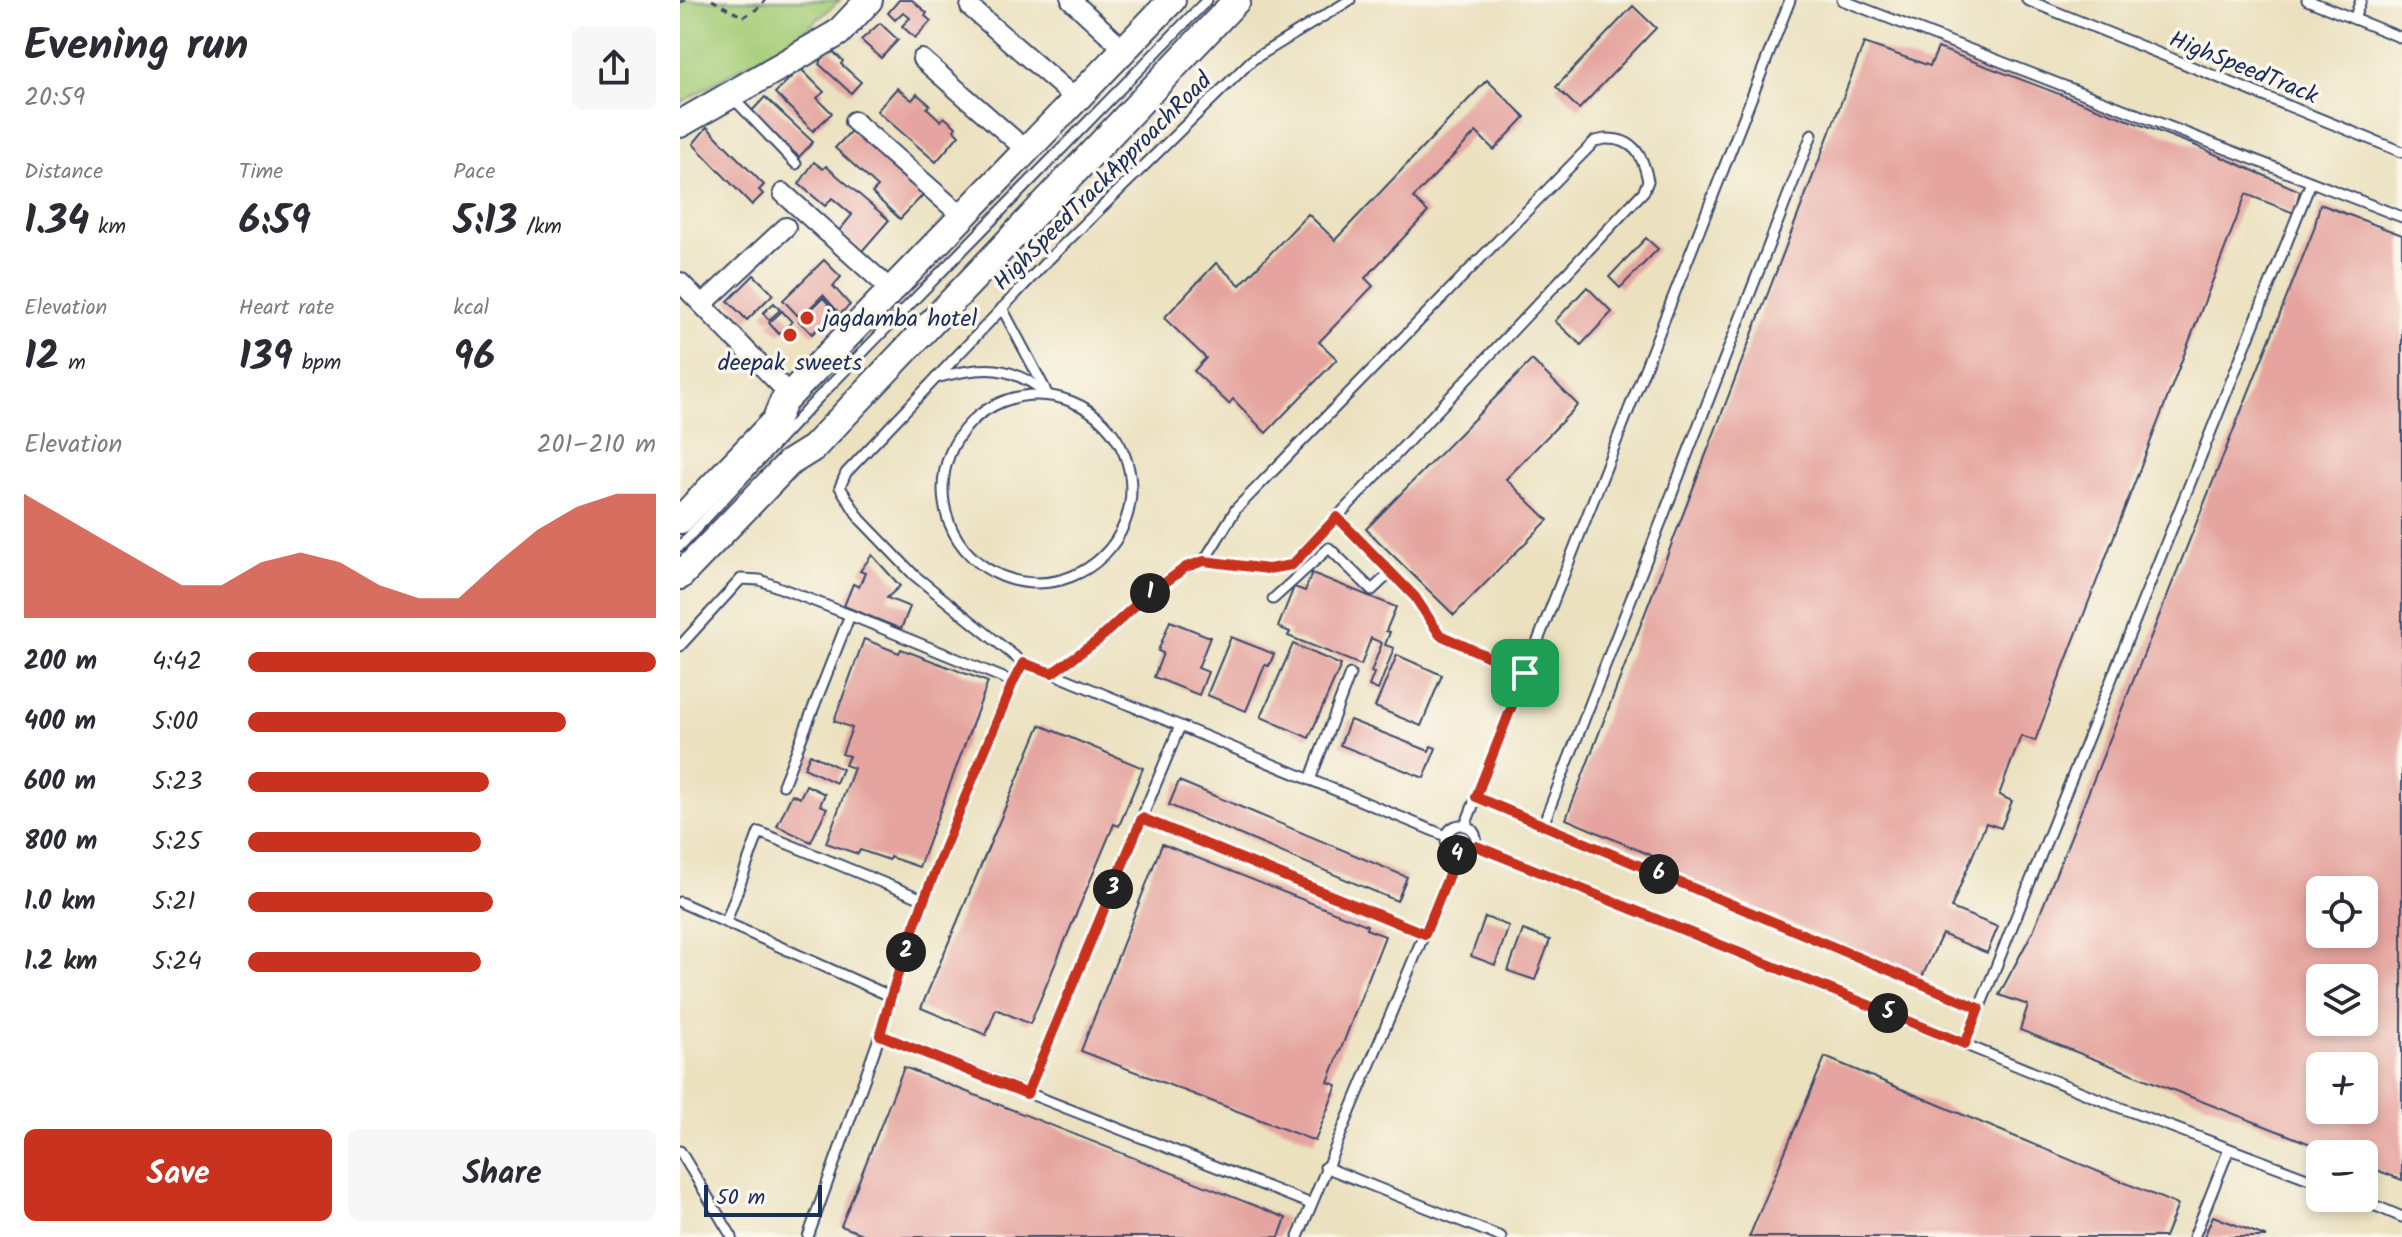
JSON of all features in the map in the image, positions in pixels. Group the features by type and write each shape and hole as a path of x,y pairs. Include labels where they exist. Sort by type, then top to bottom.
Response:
{"main road":[{"path":"680,124 838,33 869,0"},
{"path":"680,520 891,290 1172,0"},
{"path":"680,576 789,463 813,448 1237,0"},
{"path":"680,495 761,410 782,406"},
{"path":"680,596 802,471 813,448"}],"street":[{"path":"1071,0 1124,49"},
{"path":"970,7 1076,99"},
{"path":"922,59 1026,150"},
{"path":"854,121 962,216"},
{"path":"783,193 891,290"},
{"path":"703,304 786,227"},
{"path":"680,282 703,304 782,406"}],"lane":[{"path":"680,546 828,387 1207,0"},
{"name":"HighSpeedTrackApproachRoad","path":"1023,663 914,575 860,519 840,487 846,473 1002,308 1252,60 1350,0"},
{"path":"1465,826 1790,0"},
{"path":"1842,0 2402,217"},
{"name":"HighSpeedTrack","path":"2027,0 2402,152"},
{"path":"2307,0 2402,38"},
{"path":"2354,19 2361,0"},
{"path":"730,95 796,164"},
{"path":"1543,825 1812,134"},
{"path":"1052,673 1097,641 1139,602 1186,567 1204,561 1268,569 1292,565 1644,191 1648,181 1639,152 1618,139 1595,141 1236,509 1204,561"},
{"path":"1965,1044 2311,182"},
{"path":"1002,308 1049,395"},
{"path":"935,378 966,370 996,369 1026,377 1049,395 1079,404 1104,422 1122,447 1131,476 1131,506 1121,534 1102,558 1077,575 1047,583 1017,581 987,569 963,548 948,520 943,489 945,473 948,457 964,430 987,409 1017,397 1049,395"},
{"path":"1337,517 1415,597 1440,635 1525,673"},
{"path":"1273,599 1329,548 1372,590 1391,572"},
{"path":"680,646 741,579 760,580 1013,682"},
{"path":"783,785 850,615"},
{"path":"808,1237 925,900 1023,663 1446,836"},
{"path":"1310,780 1350,674"},
{"path":"1027,1094 1180,726"},
{"path":"1476,797 1979,1008"},
{"path":"1142,818 1425,934"},
{"path":"1446,836 1456,826 1465,826 1474,833 1476,846"},
{"path":"726,922 759,832 925,900"},
{"path":"1446,836 1449,850 1457,855 1467,855 1476,846"},
{"path":"1476,846 2306,1178"},
{"path":"1298,1237 1457,855"},
{"path":"680,902 890,996"},
{"path":"880,1035 1311,1204"},
{"path":"2194,1237 2229,1149"},
{"path":"680,1151 732,1237"},
{"path":"1325,1167 1501,1237"},
{"path":"2378,1207 2402,1217"}],"path":[{"path":"680,2 686,0"},
{"path":"712,0 743,17 765,0"}],"green space":[{"path":"680,0 840,0 802,33 680,103"}],"building":[{"path":"899,0 912,0 927,13 925,16 931,21 915,38 902,26 910,18 903,12 895,20 888,13"},
{"path":"1633,6 1656,28 1579,109 1556,87"},
{"path":"880,23 898,40 881,58 861,40"},
{"path":"1864,43 1930,66 1938,48 2194,145 2300,191 2294,213 2246,194 2035,741 2021,736 1999,795 2012,801 2001,828 1986,823 1951,908 1998,927 1987,953 1942,934 1922,977 1651,867 1655,857 1566,819"},
{"path":"829,48 861,82 851,93 819,64"},
{"path":"800,68 824,92 817,98 832,113 813,131 775,93"},
{"path":"1487,80 1525,117 1494,150 1476,132 1413,198 1428,212 1365,278 1373,286 1319,342 1337,359 1266,433 1233,399 1229,404 1194,371 1206,358 1164,318 1216,263 1240,285 1308,214 1335,240"},
{"path":"897,88 912,100 917,94 930,105 927,108 941,121 944,117 956,127 954,130 959,135 936,162 877,111"},
{"path":"765,97 813,142 799,157 751,112"},
{"path":"707,127 764,185 759,190 763,194 752,205 693,144"},
{"path":"851,131 923,195 900,219 872,193 878,187 835,148"},
{"path":"814,162 823,169 826,166 889,220 862,251 839,231 852,215 832,198 825,206 799,184"},
{"path":"2320,204 2402,235 2402,1180 2378,1171 2378,1140 2306,1142 2020,1030 2028,1005 1999,995 2033,931 2314,229"},
{"path":"1646,238 1658,249 1620,288 1609,277"},
{"path":"824,260 841,277 833,286 850,305 840,314 823,295 800,318 783,300"},
{"path":"754,275 773,294 747,320 728,301"},
{"path":"1587,287 1612,312 1581,345 1555,321"},
{"path":"823,298 836,312 812,334 799,321"},
{"path":"774,303 780,310 769,320 763,313"},
{"path":"782,311 792,322 779,334 769,323"},
{"path":"1532,360 1578,405 1506,479 1548,520 1454,615 1366,529"},
{"path":"872,555 900,586 887,598 910,607 901,629 844,606 853,584 859,587 865,573 860,571"},
{"path":"1312,573 1396,607 1386,631 1390,632 1385,645 1394,648 1378,690 1369,686 1382,643 1371,638 1361,665 1288,636 1290,632 1278,627 1294,587 1305,591"},
{"path":"1170,621 1210,637 1198,668 1208,672 1199,695 1154,677 1163,653 1158,651"},
{"path":"1231,637 1274,654 1269,666 1265,665 1246,711 1207,695"},
{"path":"864,639 899,653 901,649 988,682 919,867 860,850 858,854 826,843 854,768 845,765 849,756 842,754 852,728 834,721"},
{"path":"1293,644 1341,665 1309,738 1261,717"},
{"path":"1397,655 1442,675 1421,726 1375,707"},
{"path":"1350,720 1429,751 1431,746 1436,748 1424,778 1340,745"},
{"path":"1040,725 1143,768 1119,826 1114,824 1030,1024 996,1009 986,1035 921,1008"},
{"path":"810,754 842,769 836,783 804,768"},
{"path":"1179,781 1407,877 1397,901 1169,805"},
{"path":"806,785 825,794 820,805 827,808 811,842 777,826 792,794 800,798"},
{"path":"1162,844 1367,925 1366,929 1385,936 1328,1082 1337,1085 1315,1141 1081,1051"},
{"path":"1485,917 1509,926 1495,965 1471,956"},
{"path":"1523,930 1550,940 1535,980 1508,971"},
{"path":"1825,1057 2178,1205 2165,1237 1749,1237"},
{"path":"904,1067 1286,1218 1279,1237 870,1237 841,1226"},
{"path":"2213,1216 2267,1237 2204,1237"}],"place":[{"name":"jagdamba hotel","path":"807,318"},
{"name":"deepak sweets","path":"790,335"}],"route":[{"path":"1337,517 1415,597 1440,635 1525,673 1476,797 1979,1008 1965,1044 1476,846 1467,855 1457,855 1425,934 1142,818 1027,1094 880,1035 890,996 925,900 1023,663 1052,673 1097,641 1139,602 1186,567 1204,561 1268,569 1292,565 1337,517"}]}
